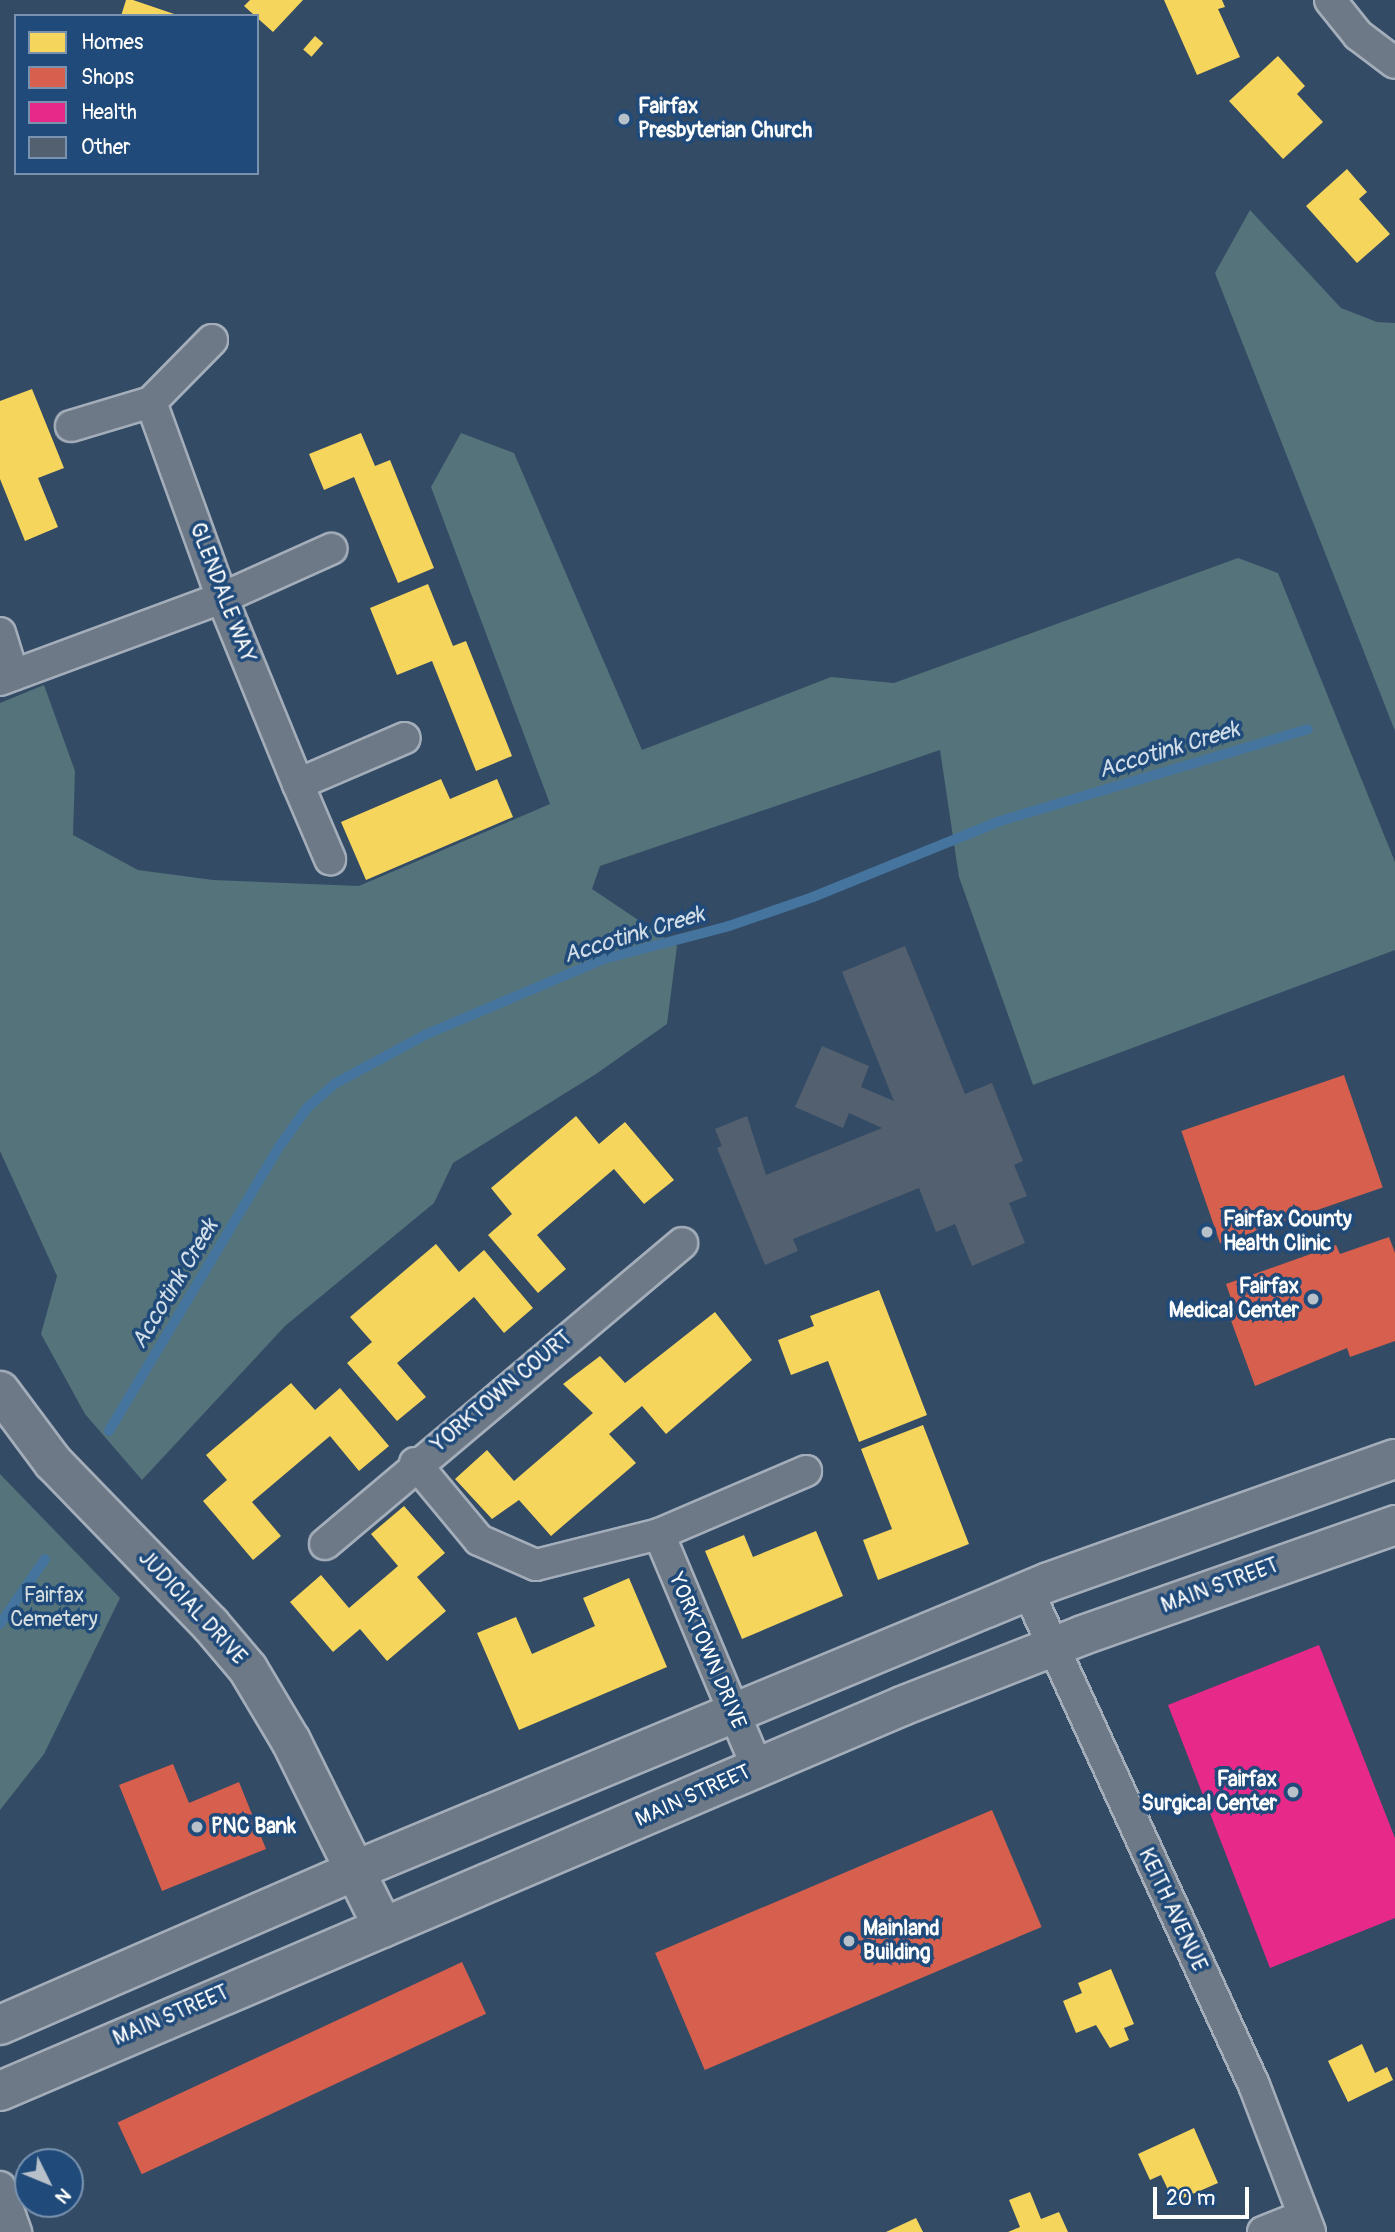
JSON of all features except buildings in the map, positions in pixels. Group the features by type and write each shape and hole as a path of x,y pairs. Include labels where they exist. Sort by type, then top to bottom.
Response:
{"main road":[{"name":"JUDICIAL DRIVE","path":"0,1391 53,1462 211,1624 248,1669 291,1741 383,1927"},
{"path":"0,2025 356,1870 731,1712 1028,1591 1168,1536 1395,1460"},
{"name":"MAIN STREET","path":"0,2091 757,1767 1052,1647 1395,1525"}],"street":[{"path":"1330,0 1358,35 1395,64"},
{"path":"71,426 151,402 212,340"},
{"name":"GLENDALE WAY","path":"151,402 222,598 330,859"},
{"path":"0,633 7,677 222,598 331,549"},
{"path":"298,783 405,738"},
{"name":"YORKTOWN COURT","path":"325,1544 415,1463 682,1243"},
{"path":"415,1463 479,1540 536,1565 659,1534 806,1471"},
{"name":"YORKTOWN DRIVE","path":"659,1534 731,1712 757,1767"},
{"name":"KEITH AVENUE","path":"1028,1591 1254,2085 1307,2224"},
{"path":"0,2187 16,2232"},
{"path":"1263,2232 1307,2224"}],"green space":[{"path":"1250,210 1341,308 1377,322 1395,323 1395,731 1215,273"},
{"path":"461,433 514,453 642,750 831,677 894,683 1238,558 1278,573 1395,862 1395,950 1033,1085 959,877 940,750 600,866 592,889 677,946 667,1024 596,1074 453,1163 434,1203 285,1326 142,1480 85,1414 41,1334 57,1276 0,1151 0,703 44,685 75,771 73,835 138,870 213,880 359,886 550,804 431,487"},
{"name":"Fairfax Cemetery","path":"0,1474 120,1598 44,1754 0,1810"}],"waterway":[{"name":"Accotink Creek","path":"109,1431 279,1147 307,1108 336,1083 427,1034 604,959 729,926 813,897 1000,821 1308,729"},
{"name":"Accotink Creek","path":"0,1624 45,1559"}],"place":[{"name":"Fairfax Presbyterian Church","path":"624,119"},
{"name":"Fairfax County Health Clinic","path":"1207,1232"},
{"name":"Fairfax Medical Center","path":"1313,1299"},
{"name":"Fairfax Surgical Center","path":"1293,1792"},
{"name":"PNC Bank","path":"197,1827"},
{"name":"Mainland Building","path":"849,1941"}]}
